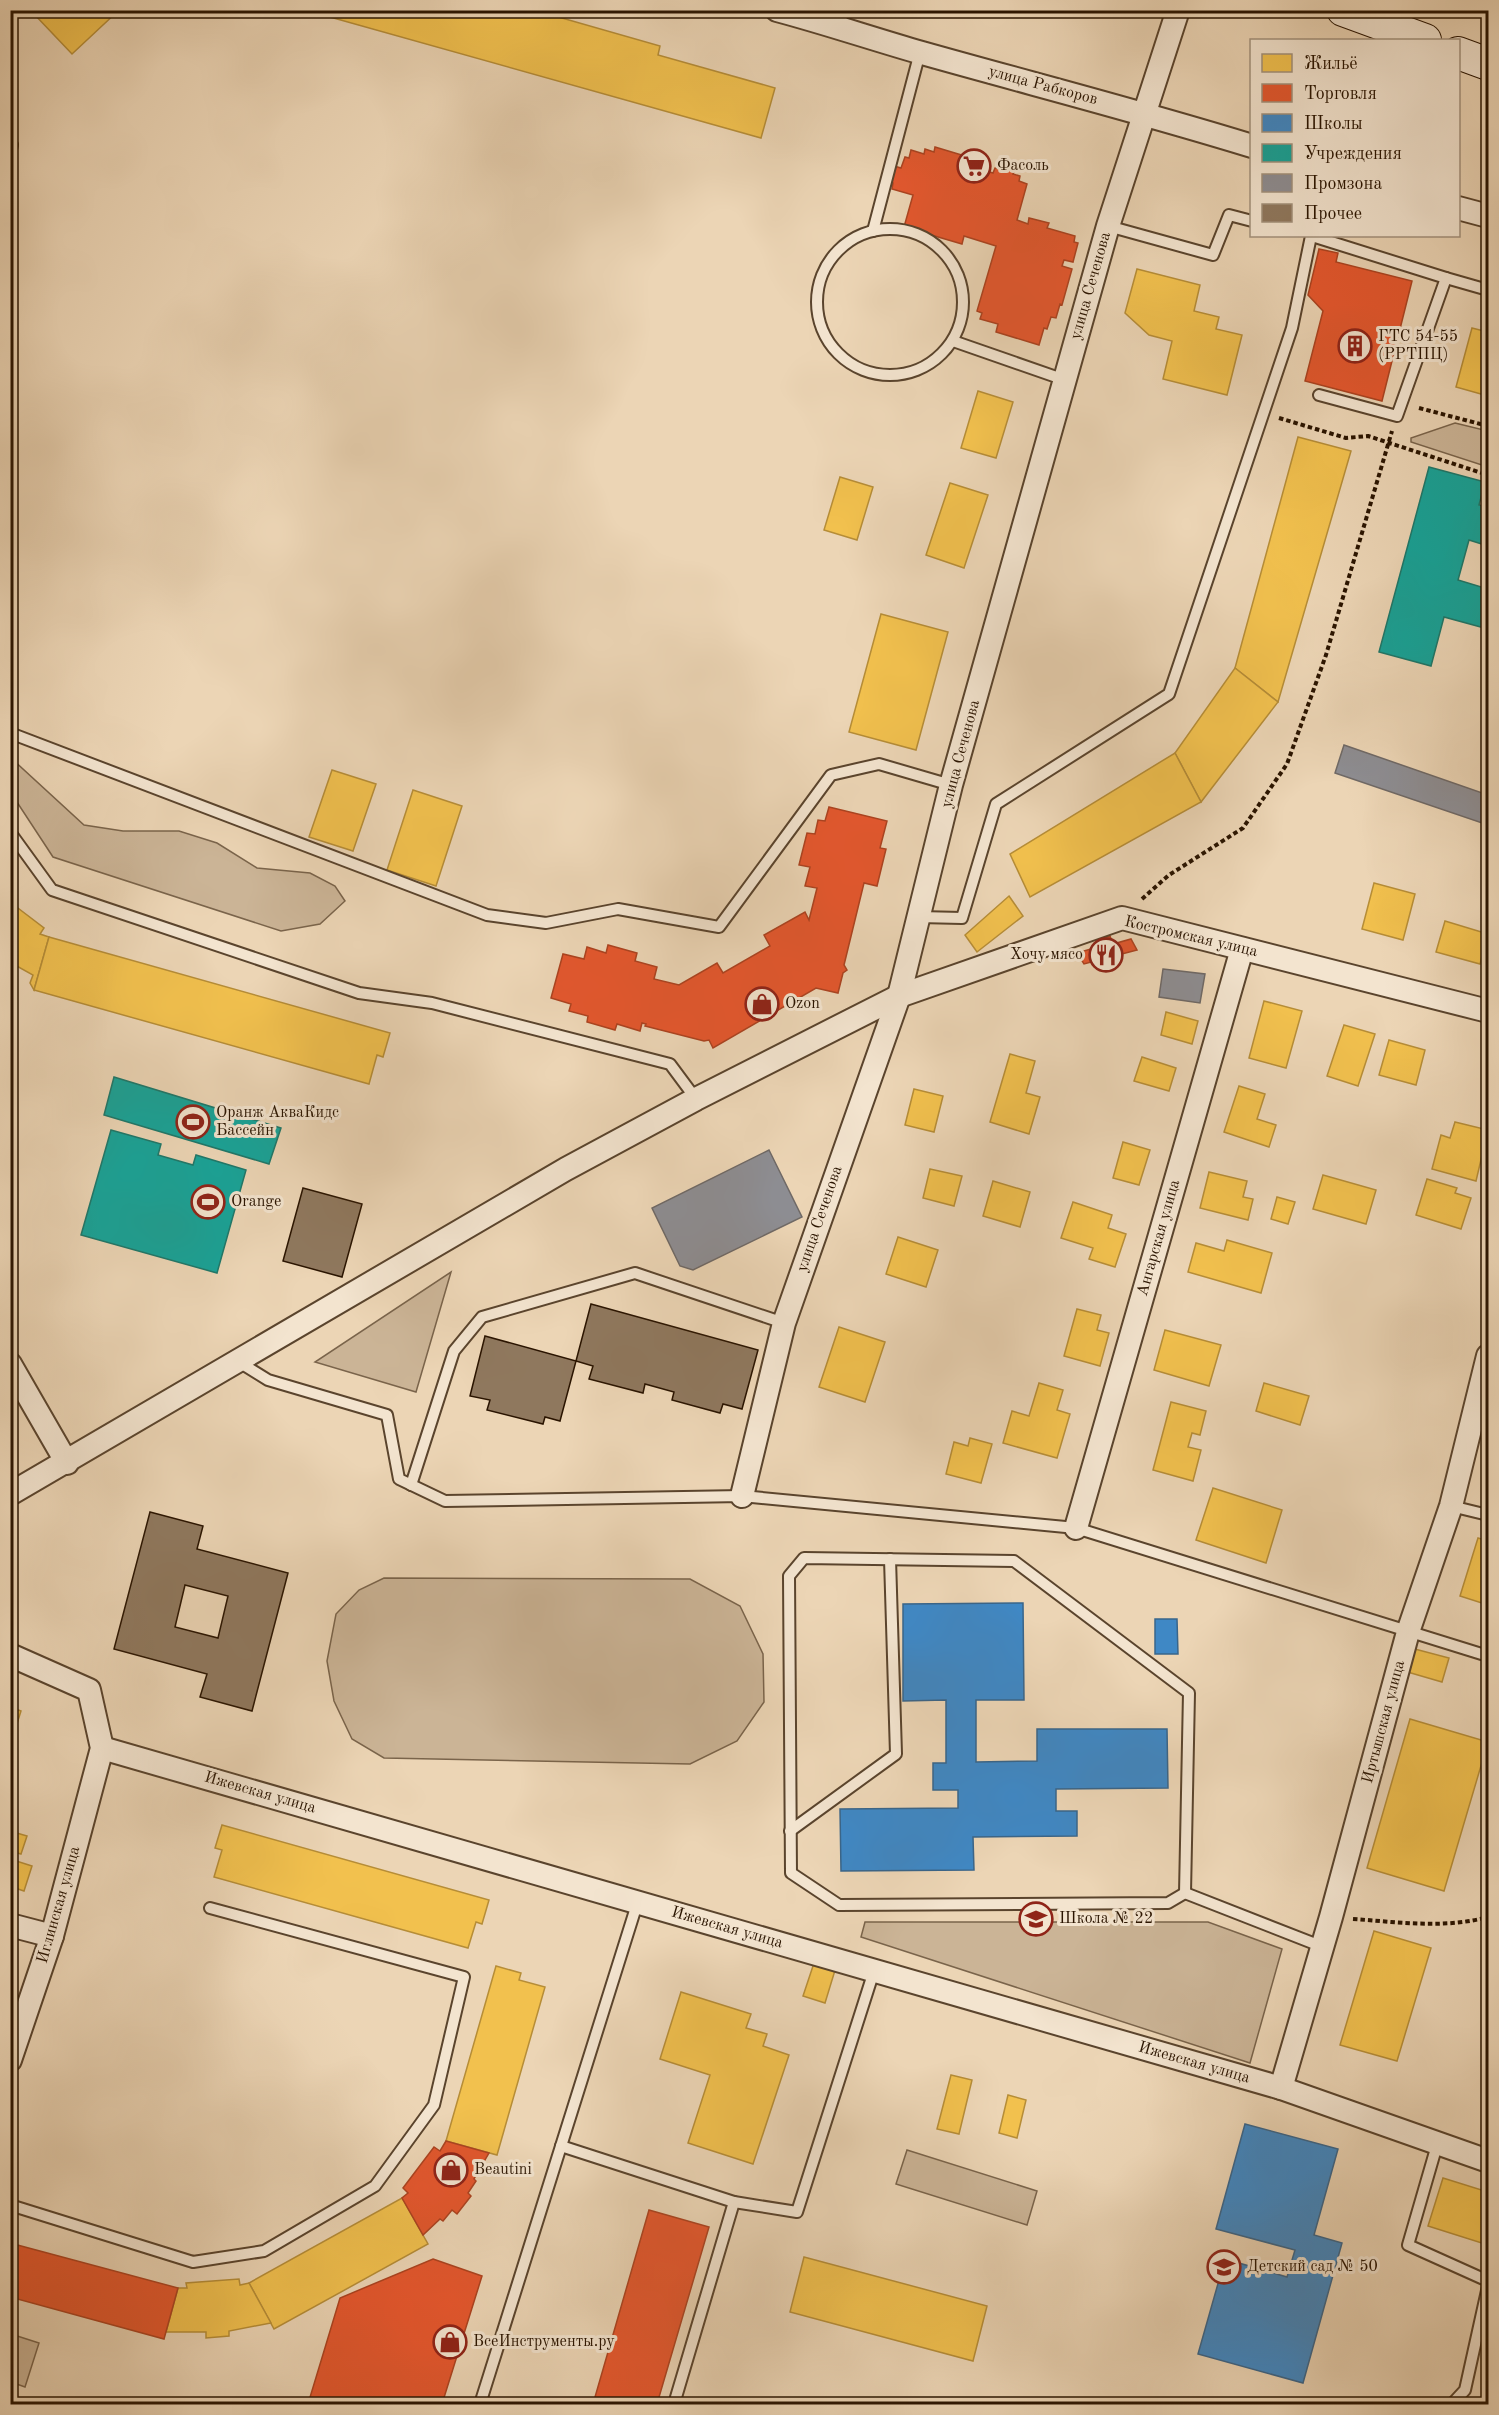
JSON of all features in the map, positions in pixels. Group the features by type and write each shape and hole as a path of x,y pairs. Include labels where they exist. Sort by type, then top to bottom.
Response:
{"street":[{"name":"улица Рабкоров","path":"777,10 841,18 920,52 1144,113 1250,146"},
{"name":"улица Сеченова","path":"742,1496 784,1323 899,996 951,785 1108,226 1178,10"},
{"path":"1343,10 1422,39"},
{"path":"1460,54 1488,64"},
{"path":"1460,209 1488,216"},
{"name":"Костромская улица","path":"10,1494 67,1463 566,1169 696,1099 899,996 1122,918 1488,1011"},
{"name":"Ангарская улица","path":"1076,1528 1242,949"},
{"name":"Иртышская улица","path":"1281,2088 1323,1947 1408,1632 1451,1506 1488,1356"},
{"path":"10,1364 67,1463"},
{"path":"10,1655 89,1690 102,1748"},
{"name":"Ижевская улица","path":"102,1748 1281,2088 1488,2162"},
{"name":"Иглинская улица","path":"10,2060 52,1936 102,1748"},
{"path":"10,1924 52,1936"}],"lane":[{"path":"873,231 920,52"},
{"path":"10,144 12,145 10,154"},
{"path":"1108,226 1213,255 1228,215 1250,220"},
{"path":"898,229 923,237 943,251 957,273 963,292 962,317 953,341 943,353 922,369 893,376 867,372 845,360 828,341 817,307 820,282 831,259 849,241 873,231 898,229"},
{"path":"919,917 962,918 996,804 1169,694 1292,328 1312,237"},
{"path":"1315,237 1488,290"},
{"path":"1319,395 1396,416 1446,278"},
{"path":"953,341 1065,380"},
{"path":"10,734 487,915 546,923 618,909 719,927 831,775 879,764 951,785"},
{"path":"10,832 52,890 359,993 432,1003 670,1064 696,1099"},
{"path":"411,1485 454,1351 482,1317 634,1273 784,1323"},
{"path":"239,1362 268,1380 387,1415 399,1479 445,1501 742,1496 1076,1528 1488,1656"},
{"path":"1451,1506 1488,1515"},
{"path":"804,1558 1014,1561 1189,1693 1185,1893 1168,1903 839,1905 790,1873 789,1576 804,1558"},
{"path":"790,1831 896,1754 890,1559"},
{"path":"1185,1893 1323,1947"},
{"path":"480,2404 638,1901"},
{"path":"10,2205 193,2262 264,2251 375,2186 434,2105 464,1977 210,1908"},
{"path":"561,2146 734,2202 796,2212 874,1971"},
{"path":"1437,2145 1408,2245 1488,2281"},
{"path":"674,2404 734,2202"},
{"path":"1452,2404 1465,2390 1488,2286"}],"path":[{"path":"1401,404 1488,426"},
{"path":"1264,414 1346,438 1368,436 1389,441 1488,475"},
{"path":"1122,918 1169,875 1243,828 1287,764 1326,655 1396,416"},
{"path":"1331,1917 1414,1924 1472,1922 1488,1917"}],"shaded area":[{"path":"1455,423 1488,431 1488,467 1411,442 1411,438"},
{"path":"11,758 84,825 123,831 179,831 217,843 257,868 310,873 335,886 345,901 320,924 281,931 53,857 11,793"},
{"path":"451,1272 416,1392 315,1362"},
{"path":"384,1578 690,1579 740,1606 763,1654 764,1702 737,1741 690,1764 384,1758 352,1739 334,1701 327,1661 336,1614 359,1590"},
{"path":"865,1922 1208,1922 1282,1949 1250,2063 861,1937"},
{"path":"907,2150 1037,2191 1027,2225 896,2184"},
{"path":"11,2334 39,2343 25,2387 11,2382"}],"building: Жильё":[{"path":"38,10 119,10 72,54 34,14"},
{"path":"305,10 534,10 660,46 658,55 775,88 761,138"},
{"path":"1137,269 1200,285 1194,311 1219,317 1216,329 1242,335 1227,395 1163,379 1172,341 1149,335 1125,313"},
{"path":"1472,328 1488,332 1488,396 1456,387"},
{"path":"978,391 1013,402 996,458 961,448"},
{"path":"1298,437 1351,451 1278,702 1235,668"},
{"path":"840,477 873,487 857,540 824,530"},
{"path":"950,483 988,495 964,568 926,555"},
{"path":"881,614 948,632 916,750 849,732"},
{"path":"1235,668 1278,702 1201,802 1175,753"},
{"path":"1175,753 1201,802 1030,897 1010,854"},
{"path":"332,770 376,784 353,851 309,837"},
{"path":"413,790 462,806 436,886 387,870"},
{"path":"1374,883 1415,894 1403,940 1362,929"},
{"path":"1009,896 1023,916 977,952 965,935"},
{"path":"10,902 44,928 40,934 49,937 34,990 30,983 33,975 15,965 10,970"},
{"path":"1445,921 1488,934 1480,964 1436,952"},
{"path":"49,937 390,1033 383,1057 377,1055 369,1084 34,990"},
{"path":"1264,1001 1302,1011 1286,1068 1249,1058"},
{"path":"1166,1012 1198,1021 1192,1044 1161,1035"},
{"path":"1344,1025 1375,1034 1358,1086 1327,1076"},
{"path":"1389,1040 1425,1050 1416,1085 1379,1075"},
{"path":"1010,1054 1035,1061 1026,1093 1040,1097 1029,1134 990,1122"},
{"path":"1142,1057 1176,1068 1169,1091 1134,1081"},
{"path":"1239,1086 1265,1094 1257,1119 1276,1125 1269,1147 1224,1132"},
{"path":"914,1089 943,1096 934,1132 905,1125"},
{"path":"1455,1122 1488,1130 1476,1181 1432,1169 1441,1135 1450,1138"},
{"path":"1123,1142 1150,1150 1139,1185 1113,1178"},
{"path":"930,1169 962,1176 954,1206 923,1198"},
{"path":"1209,1172 1247,1181 1243,1197 1253,1199 1248,1220 1200,1208"},
{"path":"1323,1175 1376,1190 1366,1224 1313,1209"},
{"path":"1427,1179 1457,1188 1455,1193 1471,1198 1461,1229 1416,1215"},
{"path":"993,1181 1030,1192 1020,1227 983,1216"},
{"path":"1277,1197 1295,1202 1288,1224 1271,1219"},
{"path":"1073,1202 1112,1215 1108,1228 1126,1234 1115,1267 1089,1259 1093,1248 1061,1238"},
{"path":"898,1237 938,1250 926,1287 886,1274"},
{"path":"1227,1240 1272,1253 1261,1293 1188,1272 1196,1243 1224,1251"},
{"path":"1077,1309 1101,1315 1097,1330 1109,1333 1100,1366 1064,1356"},
{"path":"839,1327 885,1342 865,1402 819,1387"},
{"path":"1165,1330 1221,1345 1209,1386 1154,1370"},
{"path":"1039,1383 1063,1390 1057,1410 1070,1414 1057,1458 1003,1443 1012,1411 1029,1416"},
{"path":"1264,1383 1309,1396 1300,1425 1256,1411"},
{"path":"1171,1402 1206,1411 1200,1435 1192,1433 1188,1447 1201,1450 1193,1481 1153,1470"},
{"path":"970,1438 992,1444 981,1483 946,1474 954,1442 968,1446"},
{"path":"1213,1488 1282,1510 1266,1563 1196,1540"},
{"path":"1478,1538 1488,1541 1488,1605 1460,1596"},
{"path":"1411,1648 1449,1658 1442,1682 1404,1671"},
{"path":"10,1707 21,1711 10,1746"},
{"path":"1410,1719 1488,1742 1444,1891 1367,1868"},
{"path":"222,1825 489,1900 482,1924 476,1922 468,1948 214,1877 222,1850 215,1848"},
{"path":"10,1831 27,1836 21,1854 10,1851"},
{"path":"10,1859 32,1866 24,1891 12,1887 10,1894"},
{"path":"1374,1931 1431,1948 1397,2061 1340,2045"},
{"path":"815,1960 836,1967 825,2003 803,1996"},
{"path":"496,1966 521,1973 519,1980 545,1987 497,2155 446,2141"},
{"path":"681,1992 751,2014 746,2028 767,2034 763,2046 789,2055 753,2164 688,2143 710,2075 660,2059"},
{"path":"951,2075 972,2080 959,2134 937,2129"},
{"path":"1008,2095 1026,2100 1017,2138 999,2133"},
{"path":"1443,2178 1488,2192 1488,2245 1428,2226"},
{"path":"402,2198 428,2244 274,2329 249,2283"},
{"path":"804,2257 987,2306 973,2361 790,2312"},
{"path":"239,2279 240,2285 249,2283 271,2323 229,2331 229,2336 206,2338 206,2332 166,2332 178,2288 187,2288 186,2283"}],"building: Торговля":[{"path":"935,147 985,162 983,170 993,173 995,168 1002,169 1003,165 1015,169 1013,174 1020,176 1019,181 1027,184 1017,220 1028,224 1029,218 1049,223 1047,228 1075,236 1074,242 1078,243 1073,262 1064,260 1062,266 1072,269 1062,305 1060,304 1056,318 1051,317 1047,329 1044,328 1039,345 996,332 998,324 980,319 982,313 977,311 996,246 964,236 962,244 904,227 913,195 892,189 893,183 889,182 894,166 901,168 905,157 909,158 911,150 924,154 925,149 934,152"},
{"name":"ГТС 54-55 (РРТПЦ)","path":"1319,249 1338,253 1336,262 1412,281 1382,401 1305,381 1323,311 1308,295"},
{"path":"829,807 887,821 880,848 886,849 877,886 864,883 844,965 847,970 843,973 838,993 816,988 713,1048 709,1040 704,1041 645,1026 646,1024 642,1023 640,1031 617,1024 615,1030 587,1022 588,1016 569,1011 571,1004 551,998 563,954 584,959 587,947 606,953 608,945 637,953 635,961 657,967 654,979 679,985 717,963 723,973 770,946 764,935 805,912 809,920 817,888 805,886 810,867 799,865 807,833 815,834 818,820 825,821"},
{"path":"1110,936 1113,944 1131,939 1137,950 1084,964 1077,953 1098,947 1097,940"},
{"path":"446,2141 489,2153 468,2193 471,2196 457,2214 452,2210 443,2221 440,2219 423,2235 402,2198 408,2193 403,2188 434,2147 440,2151"},
{"path":"649,2210 709,2227 657,2404 593,2404"},
{"path":"10,2243 178,2288 164,2339 10,2297"},
{"path":"433,2259 482,2276 442,2404 308,2404 340,2298"}],"building: Школы":[{"path":"1023,1603 1024,1700 976,1700 976,1762 1037,1761 1037,1729 1167,1729 1168,1788 1056,1789 1056,1811 1077,1811 1077,1836 973,1837 974,1870 841,1871 840,1809 958,1808 958,1790 933,1790 933,1763 946,1763 946,1700 903,1701 903,1604"},
{"path":"1155,1619 1177,1619 1178,1654 1155,1654"},
{"path":"1245,2124 1338,2149 1314,2235 1342,2243 1303,2383 1198,2354 1225,2259 1287,2277 1295,2250 1216,2229"}],"building: Учреждения":[{"path":"1429,467 1485,482 1479,505 1488,507 1488,546 1469,540 1458,580 1488,589 1488,629 1444,617 1431,666 1379,652"},
{"path":"1488,633 1488,654 1483,653"},
{"name":"Оранж АкваКидс Бассейн","path":"114,1077 281,1128 269,1164 104,1115"},
{"path":"111,1130 161,1144 158,1155 193,1165 196,1155 246,1170 217,1273 81,1235"}],"building: Промзона":[{"path":"1344,745 1488,795 1488,825 1335,773"},
{"path":"1163,969 1205,974 1200,1003 1159,997"},
{"path":"769,1150 802,1217 693,1270 680,1266 652,1208"}],"building: Прочее":[{"path":"303,1188 362,1204 342,1277 283,1261"},
{"path":"591,1304 758,1350 742,1409 723,1404 720,1413 672,1400 674,1392 645,1384 643,1393 589,1379 593,1366 576,1361"},
{"path":"485,1336 576,1361 560,1421 545,1417 543,1424 487,1410 490,1400 470,1396"},
{"path":"150,1512 203,1526 197,1549 288,1573 252,1711 200,1697 207,1674 114,1649","holes":["185,1585 228,1596 218,1638 175,1627"]}],"place":[{"name":"Фасоль","path":"974,166"},
{"name":"ГТС 54-55 (РРТПЦ)","path":"1355,346"},
{"name":"Хочу мясо","path":"1106,955"},
{"name":"Ozon","path":"762,1004"},
{"name":"Оранж АкваКидс Бассейн","path":"193,1122"},
{"name":"Orange","path":"208,1202"},
{"name":"Школа № 22","path":"1036,1919"},
{"name":"Beautini","path":"451,2170"},
{"name":"Детский сад № 50","path":"1224,2267"},
{"name":"ВсеИнструменты.ру","path":"450,2342"}]}
